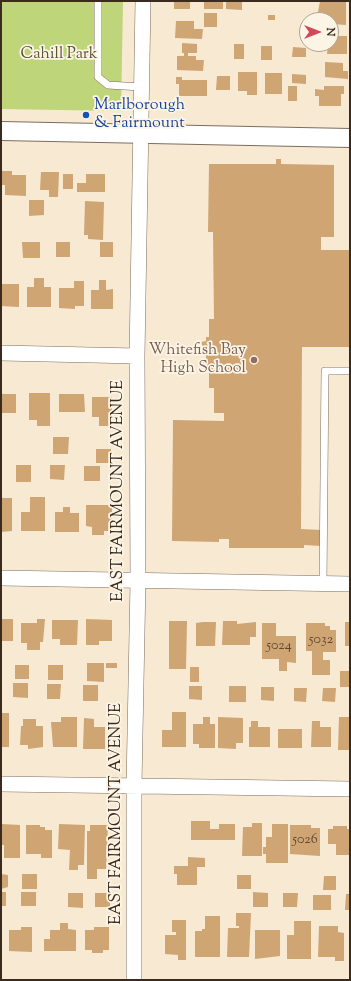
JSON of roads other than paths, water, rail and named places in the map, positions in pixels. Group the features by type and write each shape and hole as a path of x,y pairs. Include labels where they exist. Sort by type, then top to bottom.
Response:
{"street":[{"name":"EAST FAIRMOUNT AVENUE","path":"134,980 134,786 138,581 137,356 143,1"},
{"path":"1,131 350,138"},
{"path":"1,354 137,356"},
{"path":"1,578 350,584"},
{"path":"1,784 350,789"}],"lane":[{"path":"98,1 98,77 108,84 141,87"},
{"path":"323,584 325,371 350,371"}],"place":[{"name":"Marlborough & Fairmount","path":"86,115"},
{"name":"Whitefish Bay High School","path":"254,360"}],"park label":[{"name":"Cahill Park","path":"59,55"}]}
